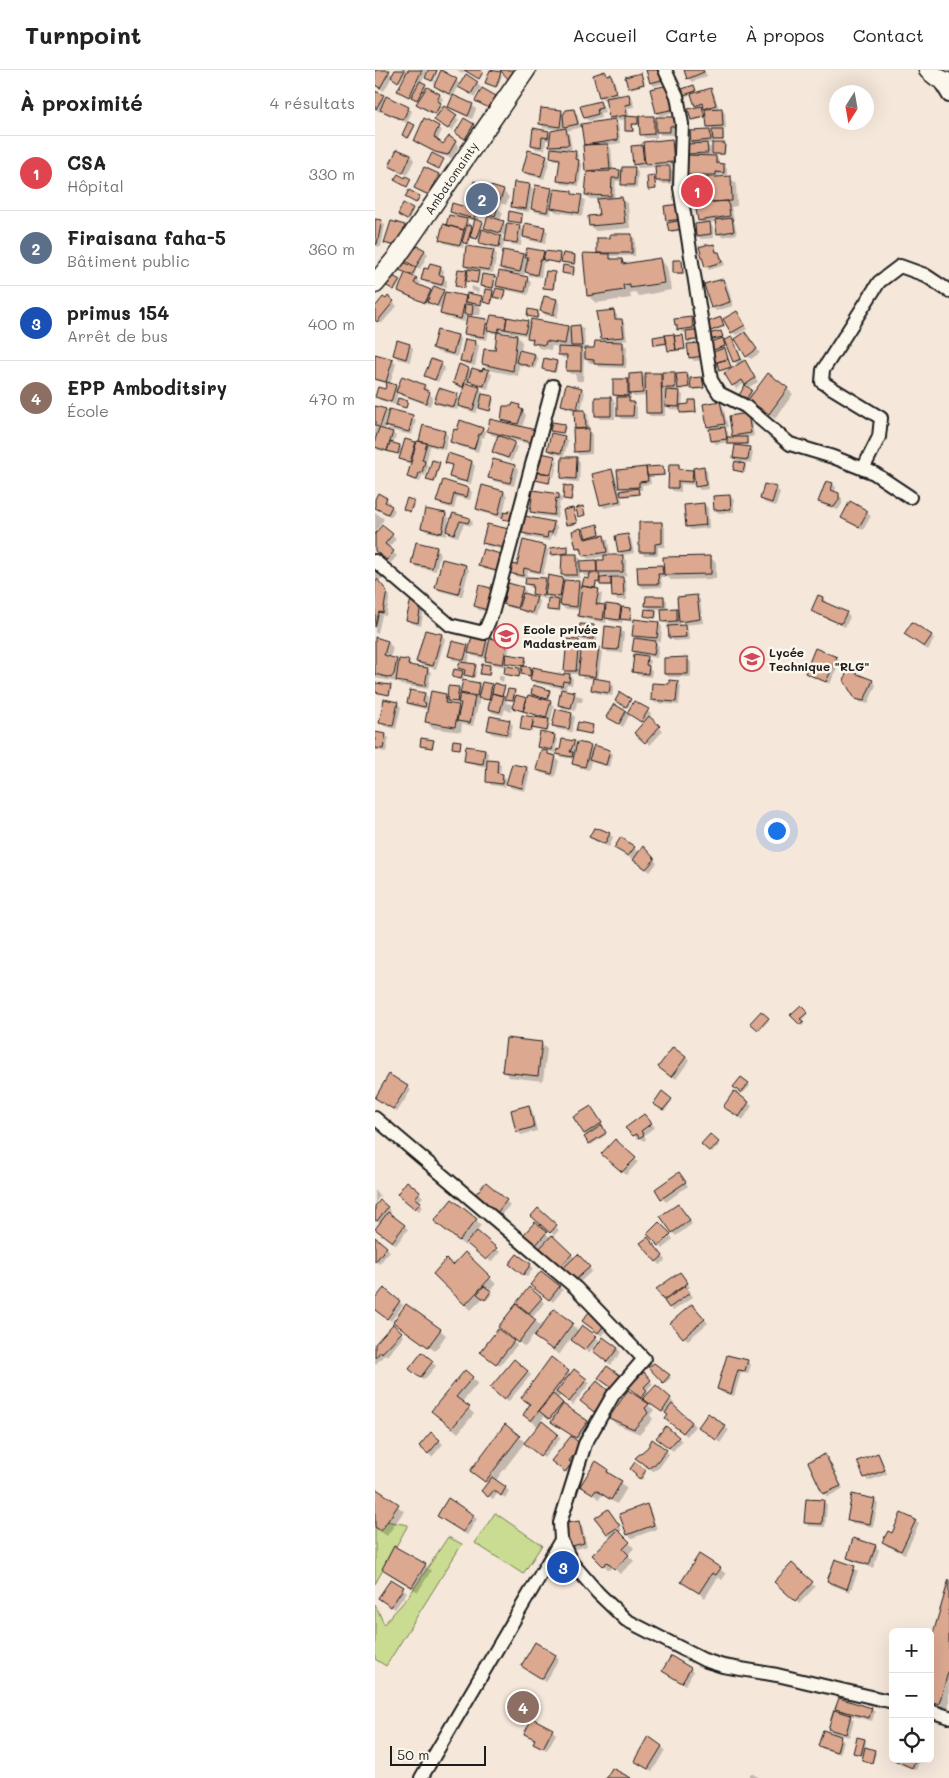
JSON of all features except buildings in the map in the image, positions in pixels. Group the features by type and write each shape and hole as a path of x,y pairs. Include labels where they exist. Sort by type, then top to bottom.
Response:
{"main road":[{"name":"Ambatomainty","path":"375,284 397,257 526,70"}],"street":[{"path":"665,70 677,96 682,124 680,188 711,380 719,393 745,406 790,444 833,457 874,473 910,497"},
{"path":"938,77 949,96"},
{"path":"863,469 879,437 881,418 822,382 823,370 879,282 901,266 925,275 949,292"},
{"path":"375,560 450,625 484,634 492,614 553,386"},
{"path":"375,1118 576,1288 644,1359 613,1395 585,1444 560,1523 561,1540 571,1563 626,1620 704,1660 723,1666 889,1701"},
{"path":"421,1778 561,1540"},
{"path":"934,1712 949,1717"}],"green space":[{"path":"495,1513 542,1545 523,1574 475,1543"},
{"path":"375,1519 408,1525 375,1584"},
{"path":"448,1537 462,1544 386,1666 375,1659 375,1604 384,1624 409,1596"}],"place":[{"name":"CSA","path":"697,191"},
{"name":"Firaisana faha-5","path":"482,199"},
{"name":"Ecole privée Madastream","path":"506,636"},
{"name":"Lycée Technique \"RLG\"","path":"752,659"},
{"name":"primus 154","path":"563,1567"},
{"name":"EPP Amboditsiry","path":"523,1707"}]}
